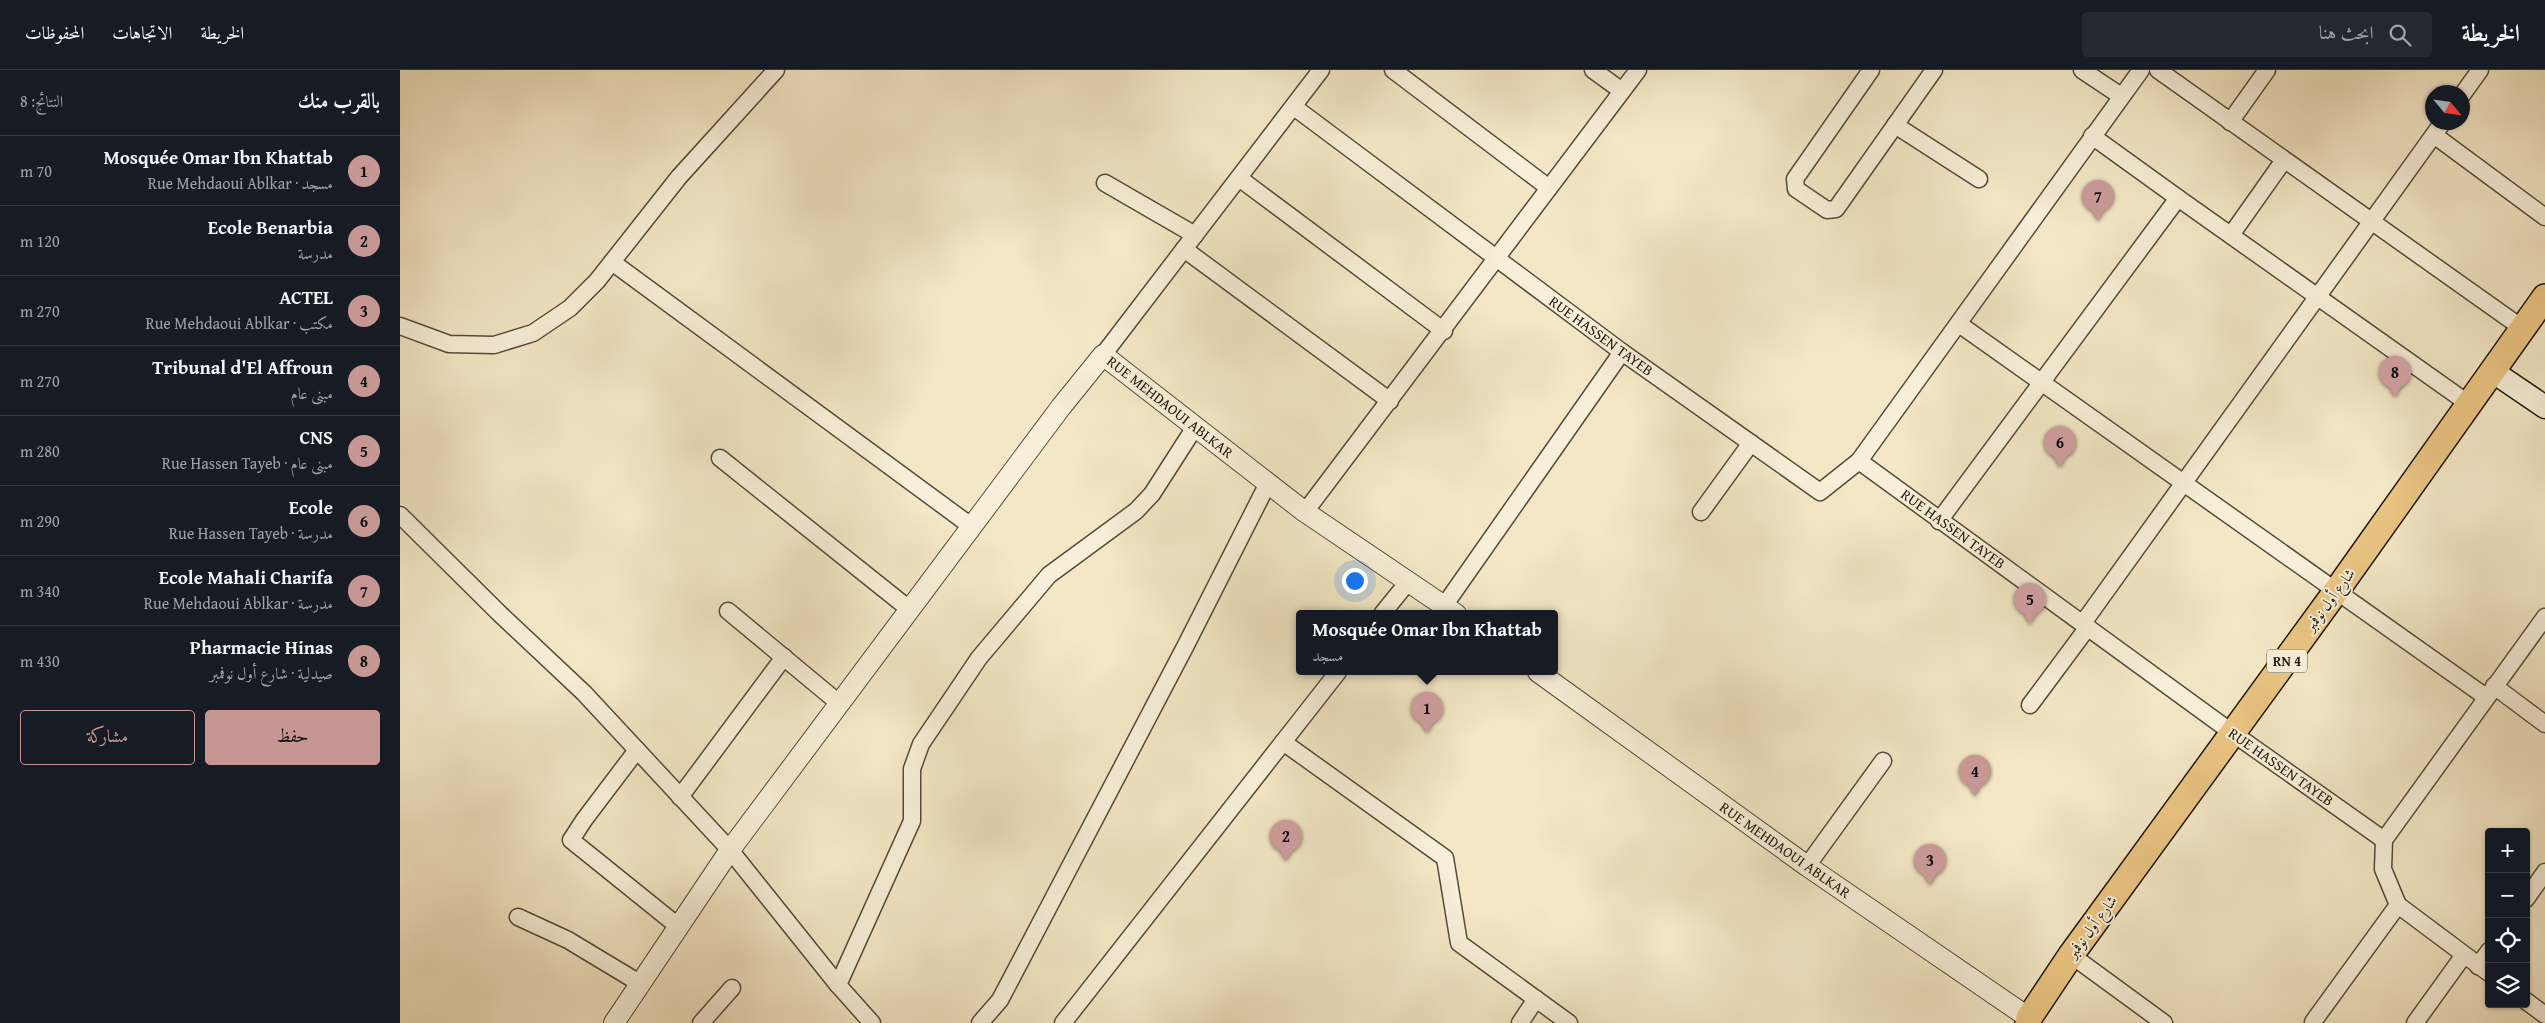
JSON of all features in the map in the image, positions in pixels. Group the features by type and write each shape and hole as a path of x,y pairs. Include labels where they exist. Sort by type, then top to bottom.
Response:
{"main road":[{"name":"شارع أول نوفمبر","path":"2031,1021 2071,954 2234,734 2545,297"},
{"path":"2492,370 2545,407"}],"street":[{"path":"400,326 449,344 494,345 533,333 570,308 612,262 679,178 776,70"},
{"path":"1393,70 1550,188"},
{"path":"1593,70 1622,91"},
{"path":"1305,512 1444,331 1638,70"},
{"path":"1871,70 1795,179 1796,189 1827,210 1836,209 1934,70"},
{"path":"2082,70 2121,96"},
{"path":"1859,460 2141,70"},
{"path":"2158,70 2522,328"},
{"path":"2230,122 2267,70"},
{"path":"2469,85 2480,70"},
{"name":"RUE MEHDAOUI ABLKAR","path":"1319,71 1294,107 1103,355 1305,512 1450,610"},
{"name":"RUE HASSEN TAYEB","path":"1294,107 1622,352 1820,492 1859,460 2234,734 2384,840"},
{"path":"1895,125 1978,179"},
{"path":"2030,705 2183,482 2437,130"},
{"path":"2439,130 2545,217"},
{"path":"2092,136 2469,404"},
{"path":"2230,235 2284,160"},
{"path":"1239,178 1444,331"},
{"path":"1105,183 1195,235"},
{"path":"1940,520 2178,198"},
{"path":"1184,249 1390,402"},
{"path":"612,262 971,526"},
{"path":"1959,324 2337,590 2490,692 2545,724"},
{"path":"1450,610 1622,352"},
{"path":"614,1023 730,850 971,526 1103,355"},
{"path":"838,986 912,821 912,769 921,744 979,658 1049,576 1136,511 1152,494 1195,426"},
{"path":"1701,512 1751,443"},
{"path":"720,458 909,609"},
{"path":"980,1023 1000,1000 1186,645 1268,483"},
{"path":"400,515 500,614 584,693 730,850 838,986 872,1023"},
{"path":"1385,610 1408,582"},
{"path":"728,611 840,704"},
{"path":"2484,970 2398,905 2383,869 2384,840 2545,617"},
{"path":"680,797 784,657"},
{"path":"1063,1023 1336,675"},
{"name":"RUE MEHDAOUI ABLKAR","path":"1542,675 1807,866 2031,1021"},
{"path":"1284,742 1445,858 1459,943 1569,1023"},
{"path":"637,750 571,840 679,927"},
{"path":"1807,866 1883,761"},
{"path":"2530,893 2545,872"},
{"path":"2312,1022 2398,905"},
{"path":"518,917 568,940 641,984"},
{"path":"2071,954 2164,1023"},
{"path":"2415,1023 2464,955"},
{"path":"701,1023 732,988"},
{"path":"1520,1023 1536,999"},
{"path":"2530,1004 2545,1015"}],"place":[{"name":"Ecole Mahali Charifa","path":"2098,221"},
{"name":"Pharmacie Hinas","path":"2395,397"},
{"name":"Ecole","path":"2060,467"},
{"name":"CNS","path":"2030,624"},
{"name":"Mosquée Omar Ibn Khattab","path":"1427,733"},
{"name":"Tribunal d'El Affroun","path":"1975,796"},
{"name":"Ecole Benarbia","path":"1286,861"},
{"name":"ACTEL","path":"1930,885"}]}
